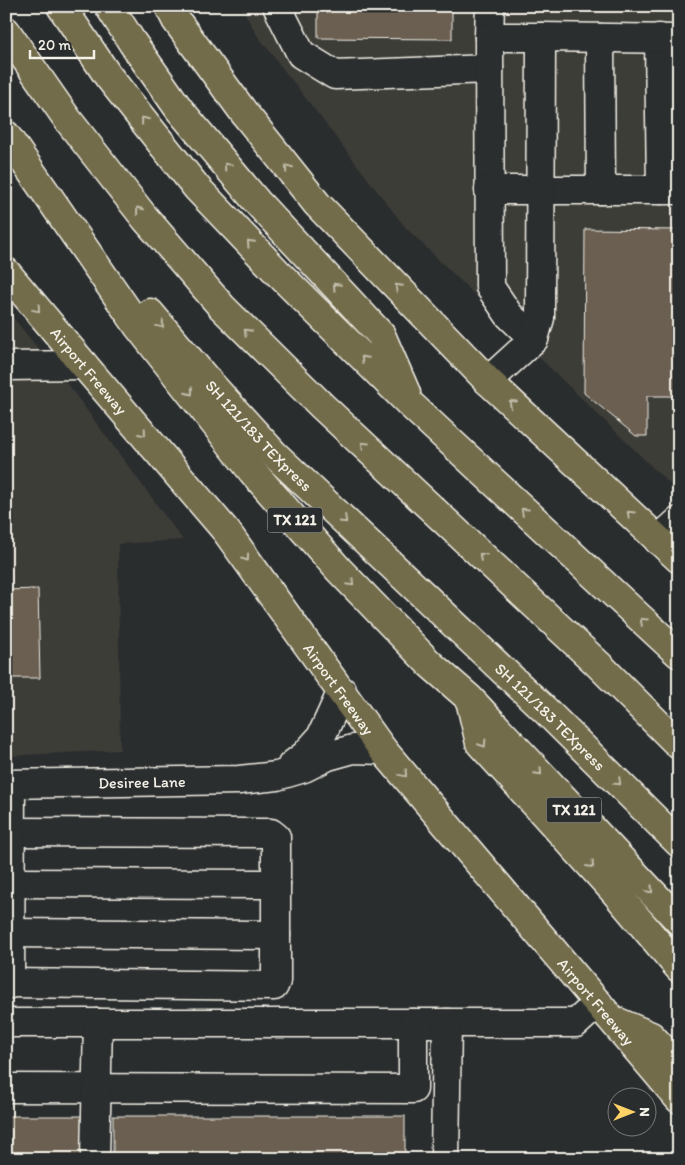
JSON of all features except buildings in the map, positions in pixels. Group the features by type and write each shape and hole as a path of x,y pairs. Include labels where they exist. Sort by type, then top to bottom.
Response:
{"main road":[{"path":"61,6 108,76 197,188 277,272 411,405 679,654"},
{"path":"109,6 179,109 257,202 381,335 411,405"},
{"path":"168,6 176,20 245,114 318,204 488,381 679,559"},
{"path":"6,32 68,120 145,218 222,307 322,406 598,664 679,745"},
{"name":"SH 121/183 TEXpress","path":"6,118 24,147 142,303 206,379 274,454 554,718 679,843"},
{"name":"TX 121","path":"6,135 138,326 252,471 339,570 430,664 469,698 679,921"},
{"name":"Airport Freeway","path":"6,272 226,531 383,750 679,1099"},
{"path":"469,698 480,744 614,891 679,968"},
{"path":"605,1012 651,1036 679,1066"}],"street":[{"path":"277,6 300,54 336,75 489,69"},
{"path":"490,6 490,287 509,315 534,339"},
{"path":"489,37 669,38 670,190 490,190"},
{"path":"488,381 534,339 540,318 541,37"},
{"path":"600,38 601,190"},
{"path":"6,366 84,365"},
{"path":"658,540 679,521"},
{"path":"277,776 305,755 321,737 342,691"},
{"name":"Desiree Lane","path":"9,784 239,780 277,776 304,768 328,756 354,748 383,750"},
{"path":"9,784 11,883 8,933 8,984 274,986 276,981 276,837 271,833 11,832"},
{"path":"11,883 276,884"},
{"path":"8,933 276,935"},
{"path":"6,1023 576,1024 605,1012"},
{"path":"95,1159 95,1088 98,1023"},
{"path":"413,1023 413,1089"},
{"path":"445,1159 447,1023"},
{"path":"6,1088 446,1089"}],"shaded area":[{"path":"241,6 679,6 679,493 405,227 257,35"},
{"path":"6,309 72,390 183,540 118,544 120,750 6,756"}]}
